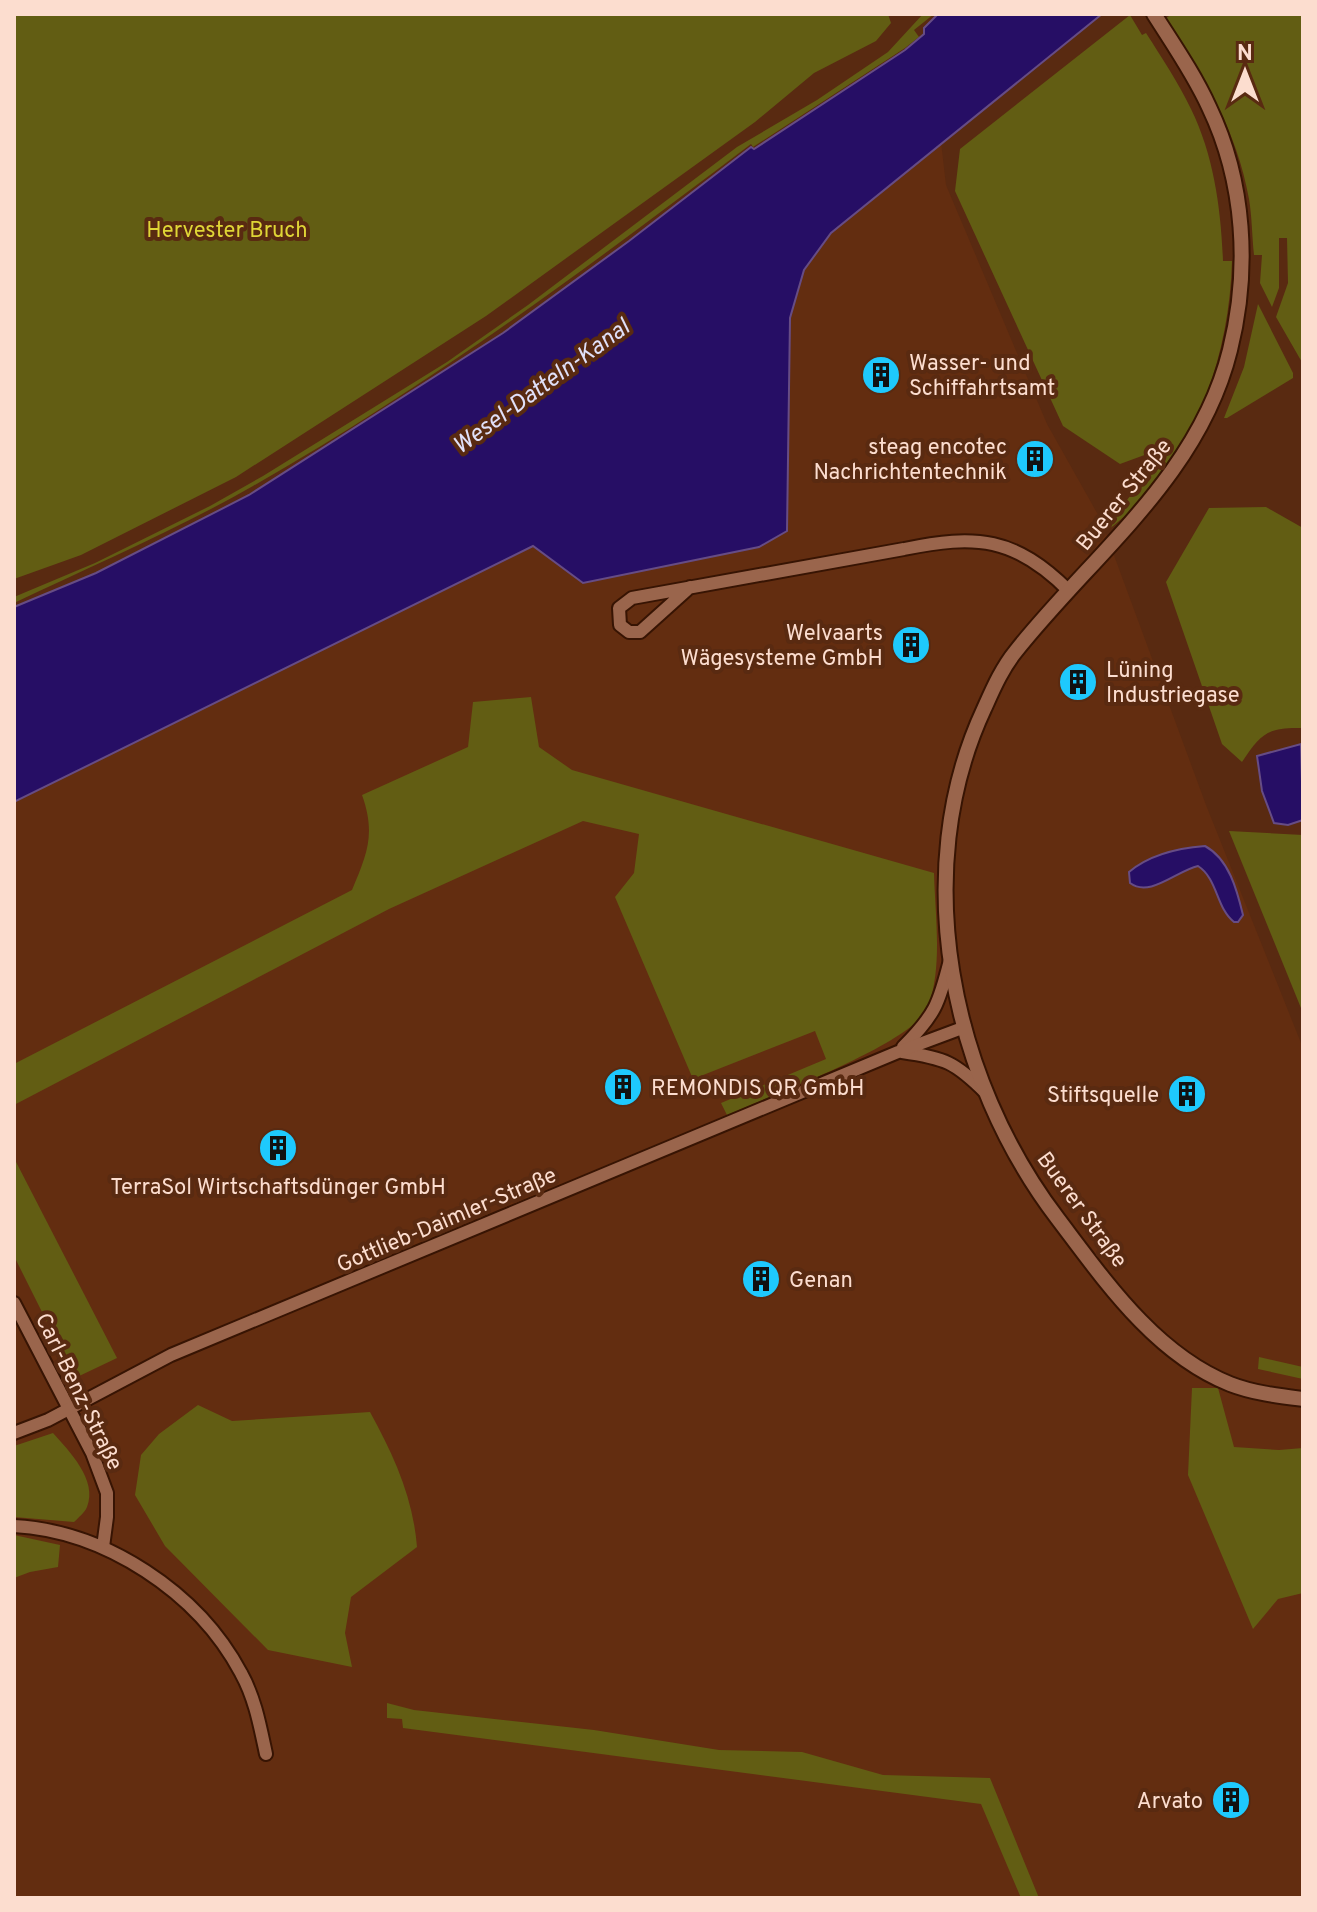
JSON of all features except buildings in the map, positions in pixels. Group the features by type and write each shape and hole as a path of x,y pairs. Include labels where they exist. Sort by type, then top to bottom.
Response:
{"street":[{"name":"Buerer Straße","path":"1154,14 1200,89 1226,150 1240,221 1242,267 1238,314 1223,375 1202,426 1157,492 1013,654 992,692 966,751 950,818 945,869 950,957 965,1027 989,1096 1036,1189 1090,1261 1153,1333 1194,1364 1232,1385 1303,1399"},
{"path":"690,587 645,629 635,633 620,625 617,614 626,600 690,587 920,545 962,541 998,545 1025,555 1045,567 1069,591"},
{"name":"Gottlieb-Daimler-Straße","path":"898,1052 925,1025 939,1004 950,957"},
{"name":"Gottlieb-Daimler-Straße","path":"14,1433 70,1409 171,1355 898,1052 965,1027"},
{"path":"898,1052 935,1057 952,1064 989,1096"},
{"name":"Carl-Benz-Straße","path":"14,1303 92,1453 107,1493 103,1547"},
{"path":"14,1526 72,1535 133,1562 161,1582 216,1636 241,1672 251,1693 266,1754"}],"shaded area":[{"path":"941,142 946,185 1047,424 1101,520 1206,805 1303,1048 1303,1898 14,1898 14,802 533,546 790,318 804,270 830,233"}],"green space":[{"name":"Hervester Bruch","path":"14,14 888,14 891,23 876,41 814,73 755,122 486,316 236,477 81,555 14,579"},
{"path":"923,14 934,14 914,30 919,37 905,48 753,147 751,144 508,323 382,408 224,502 14,603 14,597 95,563 210,506 447,362 528,305 737,147 817,100 888,52"},
{"path":"1172,14 1303,14 1303,364 1276,317 1288,283 1287,238 1279,238 1279,288 1272,307 1260,283 1262,255 1254,255 1249,199 1236,150 1217,104 1166,18"},
{"path":"1130,15 1170,70 1199,127 1215,183 1223,261 1232,261 1223,337 1200,410 1183,444 1162,475 1137,504 1108,530 1101,520 1113,518 1169,446 1120,464 1063,426 955,191 960,149"},
{"path":"1258,304 1293,378 1224,418 1244,367"},
{"path":"1266,507 1303,528 1303,728 1281,729 1266,734 1242,762 1222,744 1166,582 1209,508"},
{"path":"531,697 539,747 572,770 934,873 935,975 928,1007 917,1021 897,1037 838,1068 727,1115 721,1103 826,1059 815,1031 693,1079 615,897 634,873 639,834 583,821 389,909 14,1105 14,1064 352,890 368,844 368,821 362,795 468,747 473,702"},
{"path":"1229,831 1303,835 1303,1013"},
{"path":"14,1158 117,1358 75,1378 14,1256"},
{"path":"1259,1357 1303,1367 1303,1379 1258,1369"},
{"path":"1192,1388 1218,1388 1234,1447 1303,1448 1303,1593 1278,1599 1253,1629 1188,1475"},
{"path":"198,1405 232,1421 370,1412 401,1477 417,1547 351,1597 345,1633 352,1667 268,1650 165,1546 135,1495 141,1455 159,1434"},
{"path":"53,1433 74,1457 85,1476 89,1487 87,1507 74,1522 14,1517 14,1446"},
{"path":"14,1535 60,1545 58,1567 14,1578"},
{"path":"387,1703 414,1710 594,1730 719,1750 802,1752 883,1775 990,1778 1039,1898 1021,1898 981,1804 403,1728 402,1719 387,1718"}],"water":[{"name":"Wesel-Datteln-Kanal","path":"938,14 1102,14 831,233 804,270 790,318 787,531 759,547 583,583 533,546 14,802 14,607 96,573 249,495 503,333 751,147 754,149 905,50 924,34 924,28"},
{"path":"1301,744 1303,820 1288,825 1274,823 1262,791 1257,756"},
{"path":"1205,846 1220,859 1231,876 1243,915 1238,922 1228,916 1210,878 1198,866 1155,886 1138,887 1130,883 1129,872 1146,861 1175,851"}],"place":[{"name":"Wasser- und Schiffahrtsamt","path":"881,375"},
{"name":"steag encotec Nachrichtentechnik","path":"1035,459"},
{"name":"Welvaarts Wägesysteme GmbH","path":"911,645"},
{"name":"Lüning Industriegase","path":"1078,682"},
{"name":"REMONDIS QR GmbH","path":"623,1087"},
{"name":"Stiftsquelle","path":"1187,1094"},
{"name":"TerraSol Wirtschaftsdünger GmbH","path":"278,1148"},
{"name":"Genan","path":"761,1279"},
{"name":"Arvato","path":"1231,1800"}]}
